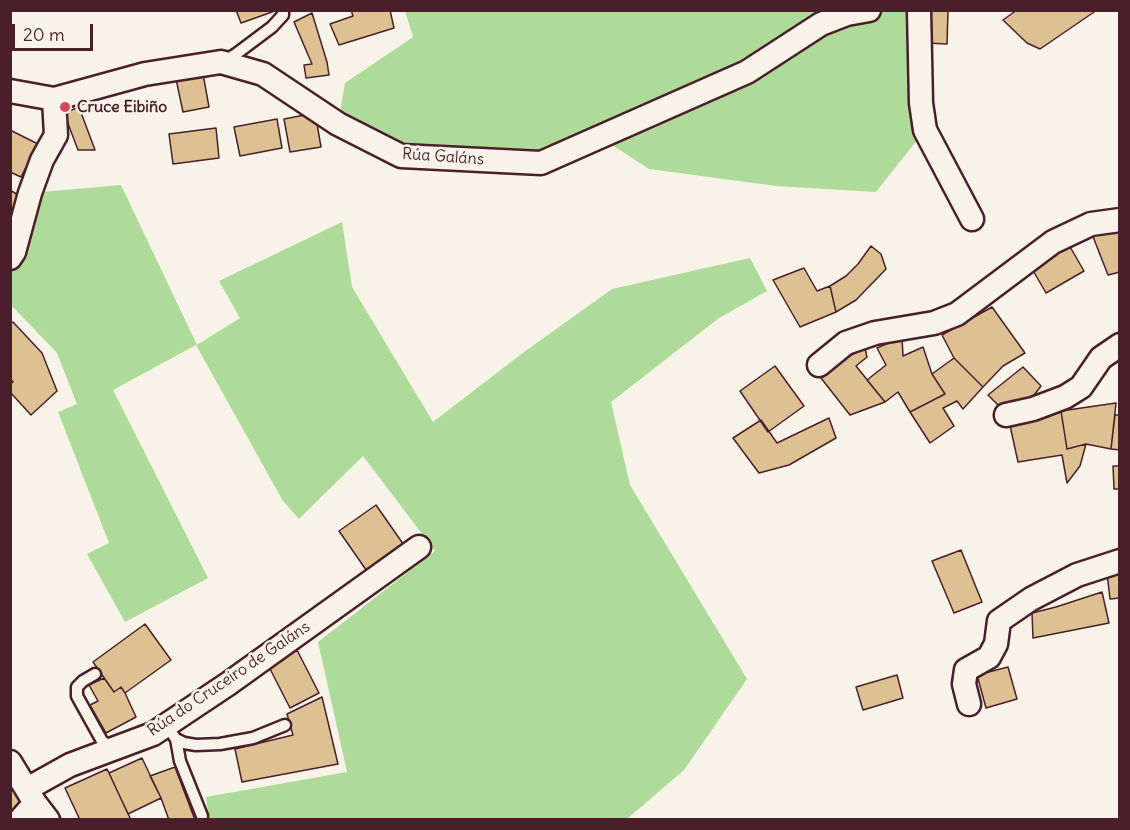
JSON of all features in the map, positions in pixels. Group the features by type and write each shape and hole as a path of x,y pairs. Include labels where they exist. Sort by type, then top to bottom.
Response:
{"street":[{"name":"Rúa Galáns","path":"10,91 54,99 145,74 221,62 263,74 339,124 401,156 541,163 747,72 821,24 847,14 869,10"},
{"path":"919,10 921,103 925,130 972,219"},
{"path":"10,258 14,252 42,160 56,135 54,99"},
{"path":"819,365 846,343 875,333 934,323 957,314 1053,242 1090,224 1119,220"},
{"path":"1006,414 1033,410 1065,397 1081,387 1101,358 1119,345"},
{"name":"Rúa do Cruceiro de Galáns","path":"20,819 37,804 70,765 153,734 228,684 419,547"},
{"path":"969,704 964,684 966,670 989,657 996,644 999,621 1031,599 1077,575 1119,561"},
{"path":"10,762 37,804"}],"lane":[{"path":"221,62 236,54 272,27 283,15 283,10"},
{"path":"95,674 76,687 77,696 102,741 114,749"},
{"path":"153,734 170,732 176,739 196,745 220,744 253,738 285,725"},
{"path":"176,739 180,761 202,816"}],"green space":[{"path":"405,11 919,11 925,130 876,192 776,186 649,169 600,137 541,163 409,157 338,124 345,83 413,37"},
{"path":"121,185 197,345 240,318 219,281 342,222 352,287 433,422 520,355 612,289 750,258 767,291 719,318 611,402 630,485 747,679 684,770 627,819 209,819 206,797 347,772 318,642 435,551 363,456 299,519 283,501 196,345 113,390 208,578 125,622 87,554 109,543 58,412 77,404 57,353 11,305 11,263 30,193"}],"building":[{"path":"236,10 275,10 275,11 241,23"},
{"path":"351,10 390,10 394,28 339,45 330,24 353,16"},
{"path":"927,10 948,10 947,44 926,43"},
{"path":"1017,10 1097,10 1040,49 1027,43 1003,20"},
{"path":"312,13 329,75 306,78 304,65 312,64 294,22"},
{"path":"203,74 209,107 183,112 176,79"},
{"path":"79,107 95,150 78,150 64,113"},
{"path":"310,114 316,118 321,147 290,152 284,119"},
{"path":"277,119 282,148 240,156 234,127"},
{"path":"216,128 219,158 173,164 169,134"},
{"path":"10,130 38,144 21,177 10,172"},
{"path":"10,190 23,198 11,216 13,227 10,234"},
{"path":"1120,228 1120,272 1108,275 1092,234"},
{"path":"1069,245 1084,271 1046,293 1031,267"},
{"path":"871,246 881,254 886,269 856,300 836,312 830,286 846,276"},
{"path":"804,268 817,291 830,286 836,312 800,327 773,280"},
{"path":"992,307 1025,353 1003,366 983,387 954,358 942,335"},
{"path":"13,322 42,353 57,391 31,415 10,392 10,384 13,382 10,378 10,324"},
{"path":"902,337 903,356 923,347 932,374 945,394 910,412 898,392 885,402 867,380 886,365 877,348"},
{"path":"865,348 867,357 856,366 885,402 850,415 821,378 841,360"},
{"path":"954,358 983,387 963,409 957,401 943,408 954,426 930,443 910,412 945,394 932,374"},
{"path":"775,366 804,406 768,432 740,391"},
{"path":"1023,367 1041,386 1031,399 1001,408 988,395"},
{"path":"1116,403 1111,449 1086,444 1067,449 1061,411"},
{"path":"1061,411 1067,449 1086,444 1080,466 1067,483 1062,455 1018,462 1010,421"},
{"path":"1115,415 1120,415 1120,450 1111,449"},
{"path":"829,418 836,438 789,465 759,473 733,438 761,420 777,443"},
{"path":"1113,466 1120,466 1120,489 1114,489"},
{"path":"376,505 406,548 369,574 339,531"},
{"path":"961,550 982,602 954,613 932,561"},
{"path":"1120,569 1120,598 1110,599 1107,573"},
{"path":"1102,592 1109,623 1033,638 1032,613"},
{"path":"145,624 171,660 125,693 121,687 114,692 93,662"},
{"path":"297,650 319,693 290,708 268,665"},
{"path":"1008,667 1017,699 986,708 977,675"},
{"path":"897,675 903,698 863,710 856,687"},
{"path":"104,678 114,692 121,687 136,717 106,733 90,705 98,701 89,685"},
{"path":"322,697 338,764 242,782 235,749 293,735 287,714"},
{"path":"142,758 161,798 128,814 109,773"},
{"path":"175,767 195,820 169,820 150,776"},
{"path":"107,769 131,820 80,820 65,788"},
{"path":"10,782 25,803 10,816"}],"place":[{"name":"Cruce Eibiño","path":"65,107"}]}
